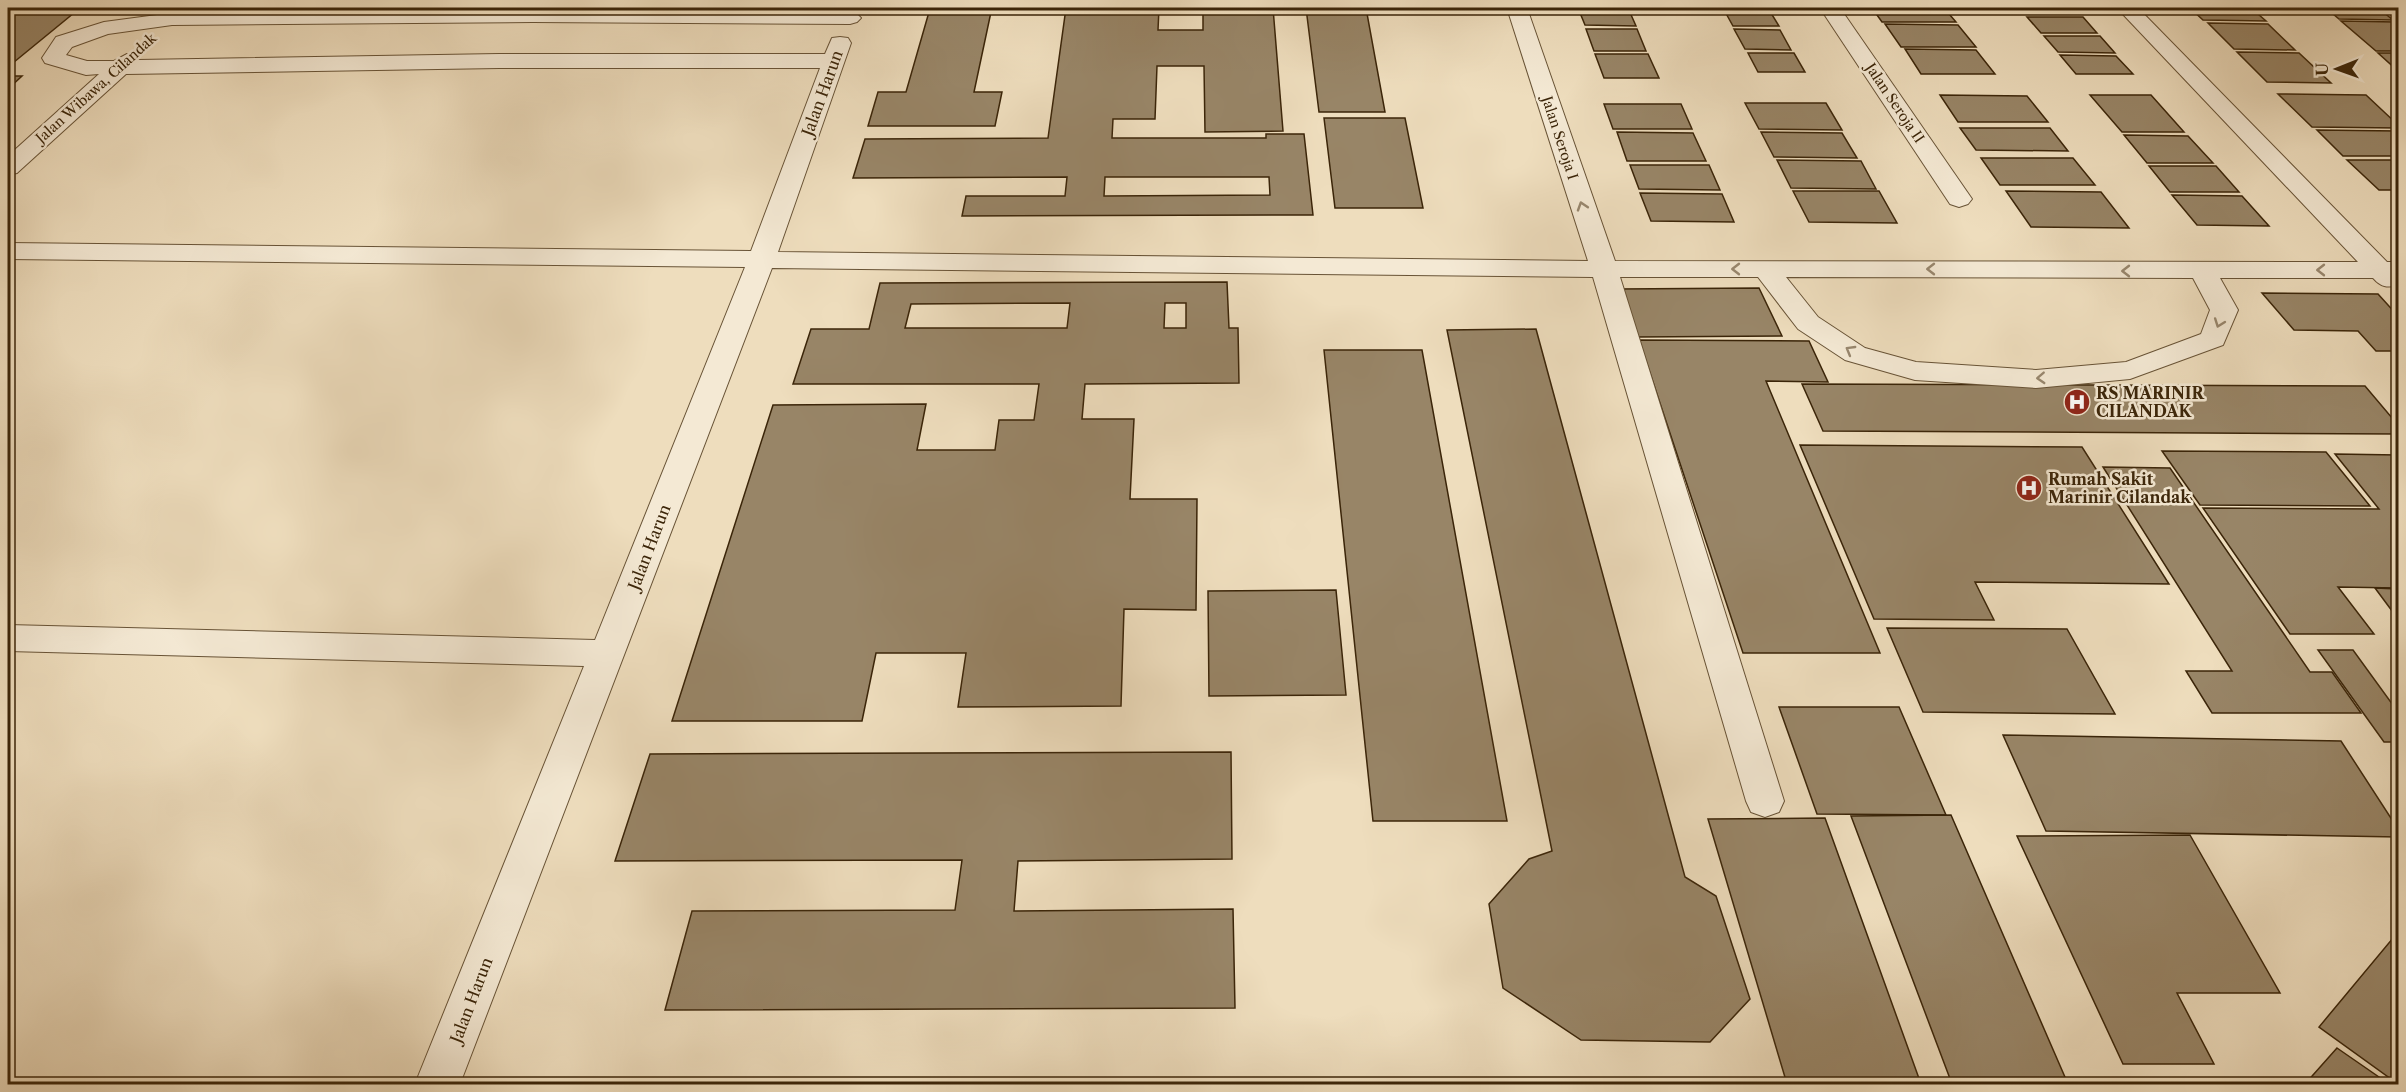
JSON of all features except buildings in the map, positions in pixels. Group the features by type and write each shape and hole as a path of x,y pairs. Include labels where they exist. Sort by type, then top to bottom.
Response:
{"street":[{"name":"Jalan Seroja I","path":"1517,8 1604,269 1765,801"},
{"name":"Jalan Seroja II","path":"1830,8 1959,199"},
{"path":"2127,8 2389,270 2398,289"},
{"path":"498,61 536,12"},
{"path":"833,61 498,61 86,68 53,58 64,42 104,28 179,13 852,13"},
{"name":"Jalan Wibawa, Cilandak","path":"8,168 179,13"},
{"name":"Jalan Harun","path":"438,1084 761,261 852,13"},
{"path":"8,251 1604,269 2389,270"},
{"path":"1765,268 1808,323 1855,354 1915,370 2036,379 2130,370 2213,339 2224,310 2203,271"},
{"path":"8,638 607,653"}],"place":[{"name":"RS MARINIR CILANDAK","path":"2077,402"},
{"name":"Rumah Sakit Marinir Cilandak","path":"2029,488"}]}
